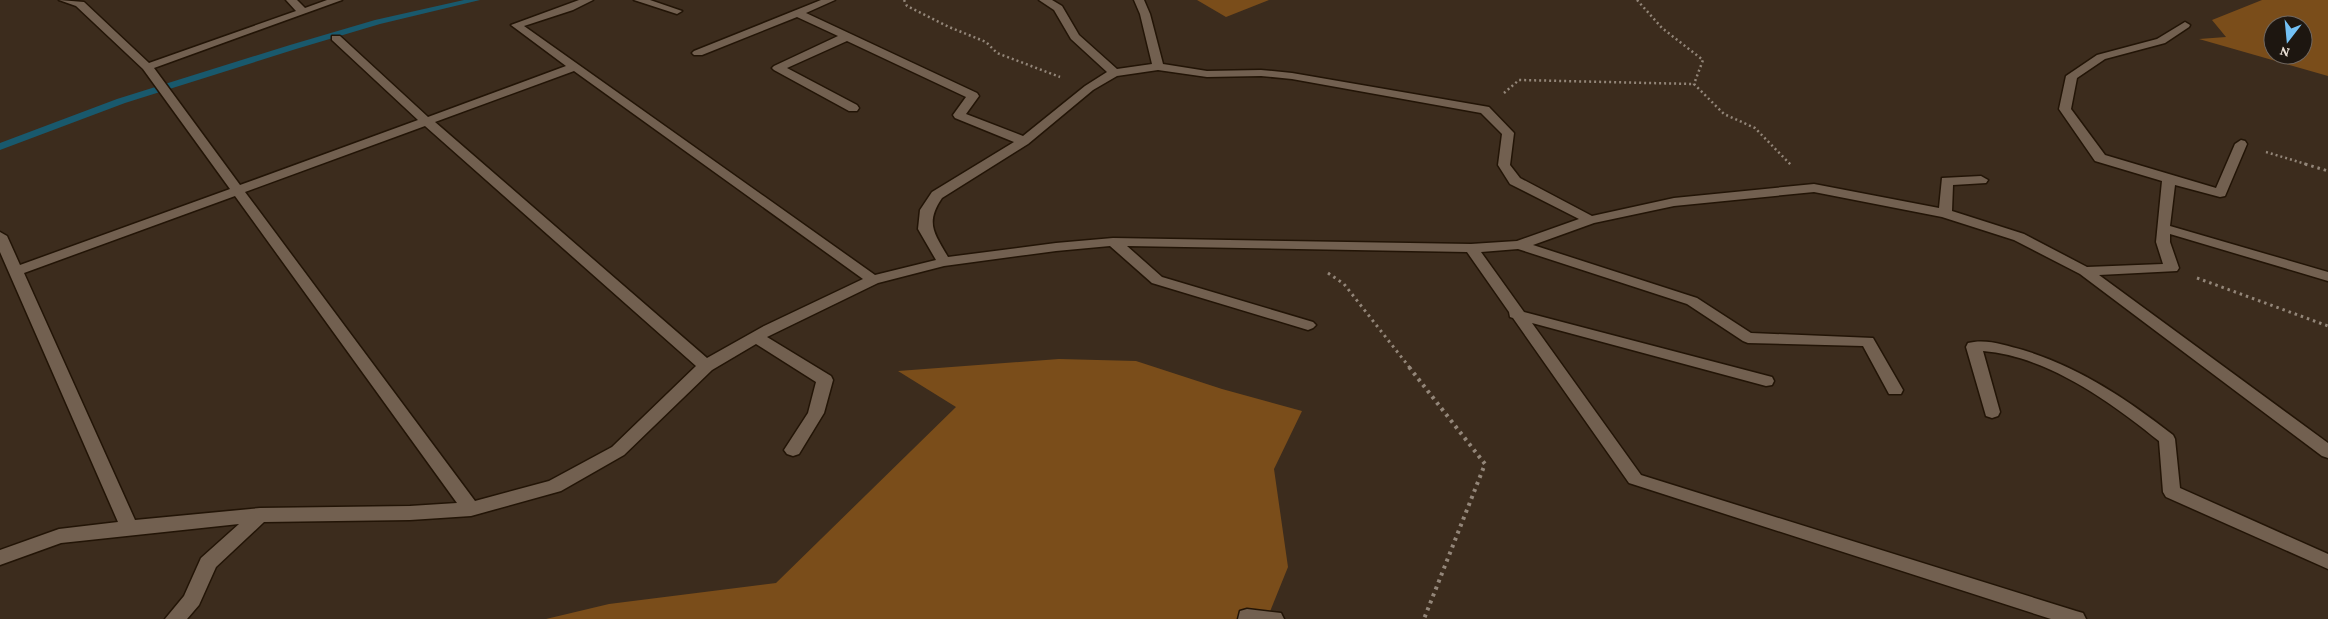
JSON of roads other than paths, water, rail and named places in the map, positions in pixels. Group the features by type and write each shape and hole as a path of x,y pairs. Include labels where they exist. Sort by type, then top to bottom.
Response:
{"street":[{"path":"64,0 80,4 147,67 164,93 471,509"},
{"path":"291,0 302,11"},
{"path":"147,67 337,0"},
{"path":"588,0 516,25 873,280"},
{"path":"639,0 677,11"},
{"path":"698,53 830,0"},
{"path":"1044,0 1058,8 1075,37 1114,73"},
{"path":"1139,0 1145,14 1158,67"},
{"path":"797,13 973,96 960,114 1024,141"},
{"path":"2185,25 2161,41 2101,57 2072,76 2065,108 2100,158 2220,193 2241,144"},
{"path":"848,36 778,68 853,108"},
{"path":"336,38 426,121 706,366"},
{"path":"944,262 925,229 927,210 937,195 1024,141 1089,88 1114,73 1158,67 1206,74 1261,73 1292,76 1485,110 1508,133 1504,165 1515,181 1590,220"},
{"path":"16,271 575,68"},
{"path":"2085,271 2172,268 2163,242 2169,179"},
{"path":"1945,213 1948,181 1982,180"},
{"path":"0,558 59,536 129,527 260,515 410,513 471,509 555,486 618,451 706,366 756,337 873,280 944,262 1056,246 1113,242 1471,248 1519,245 1590,220 1674,202 1814,188 1945,213 2019,237 2085,271 2328,452"},
{"path":"2163,228 2328,277"},
{"path":"0,236 129,527"},
{"path":"1113,242 1157,280 1308,325"},
{"path":"1519,245 1692,301 1748,338 1868,341 1895,390"},
{"path":"1471,248 1515,314 1635,479 2076,619"},
{"path":"1515,314 1766,381"},
{"path":"756,337 825,380 816,413 793,450"},
{"path":"1992,412 1974,347 1985,346 2037,358 2105,392 2134,412 2167,439 2172,492 2328,562"},
{"path":"175,619 192,600 208,563 260,515"},
{"path":"1247,617 1274,619"}],"waterway":[{"path":"0,147 121,101 293,47 378,22 476,0"}]}
